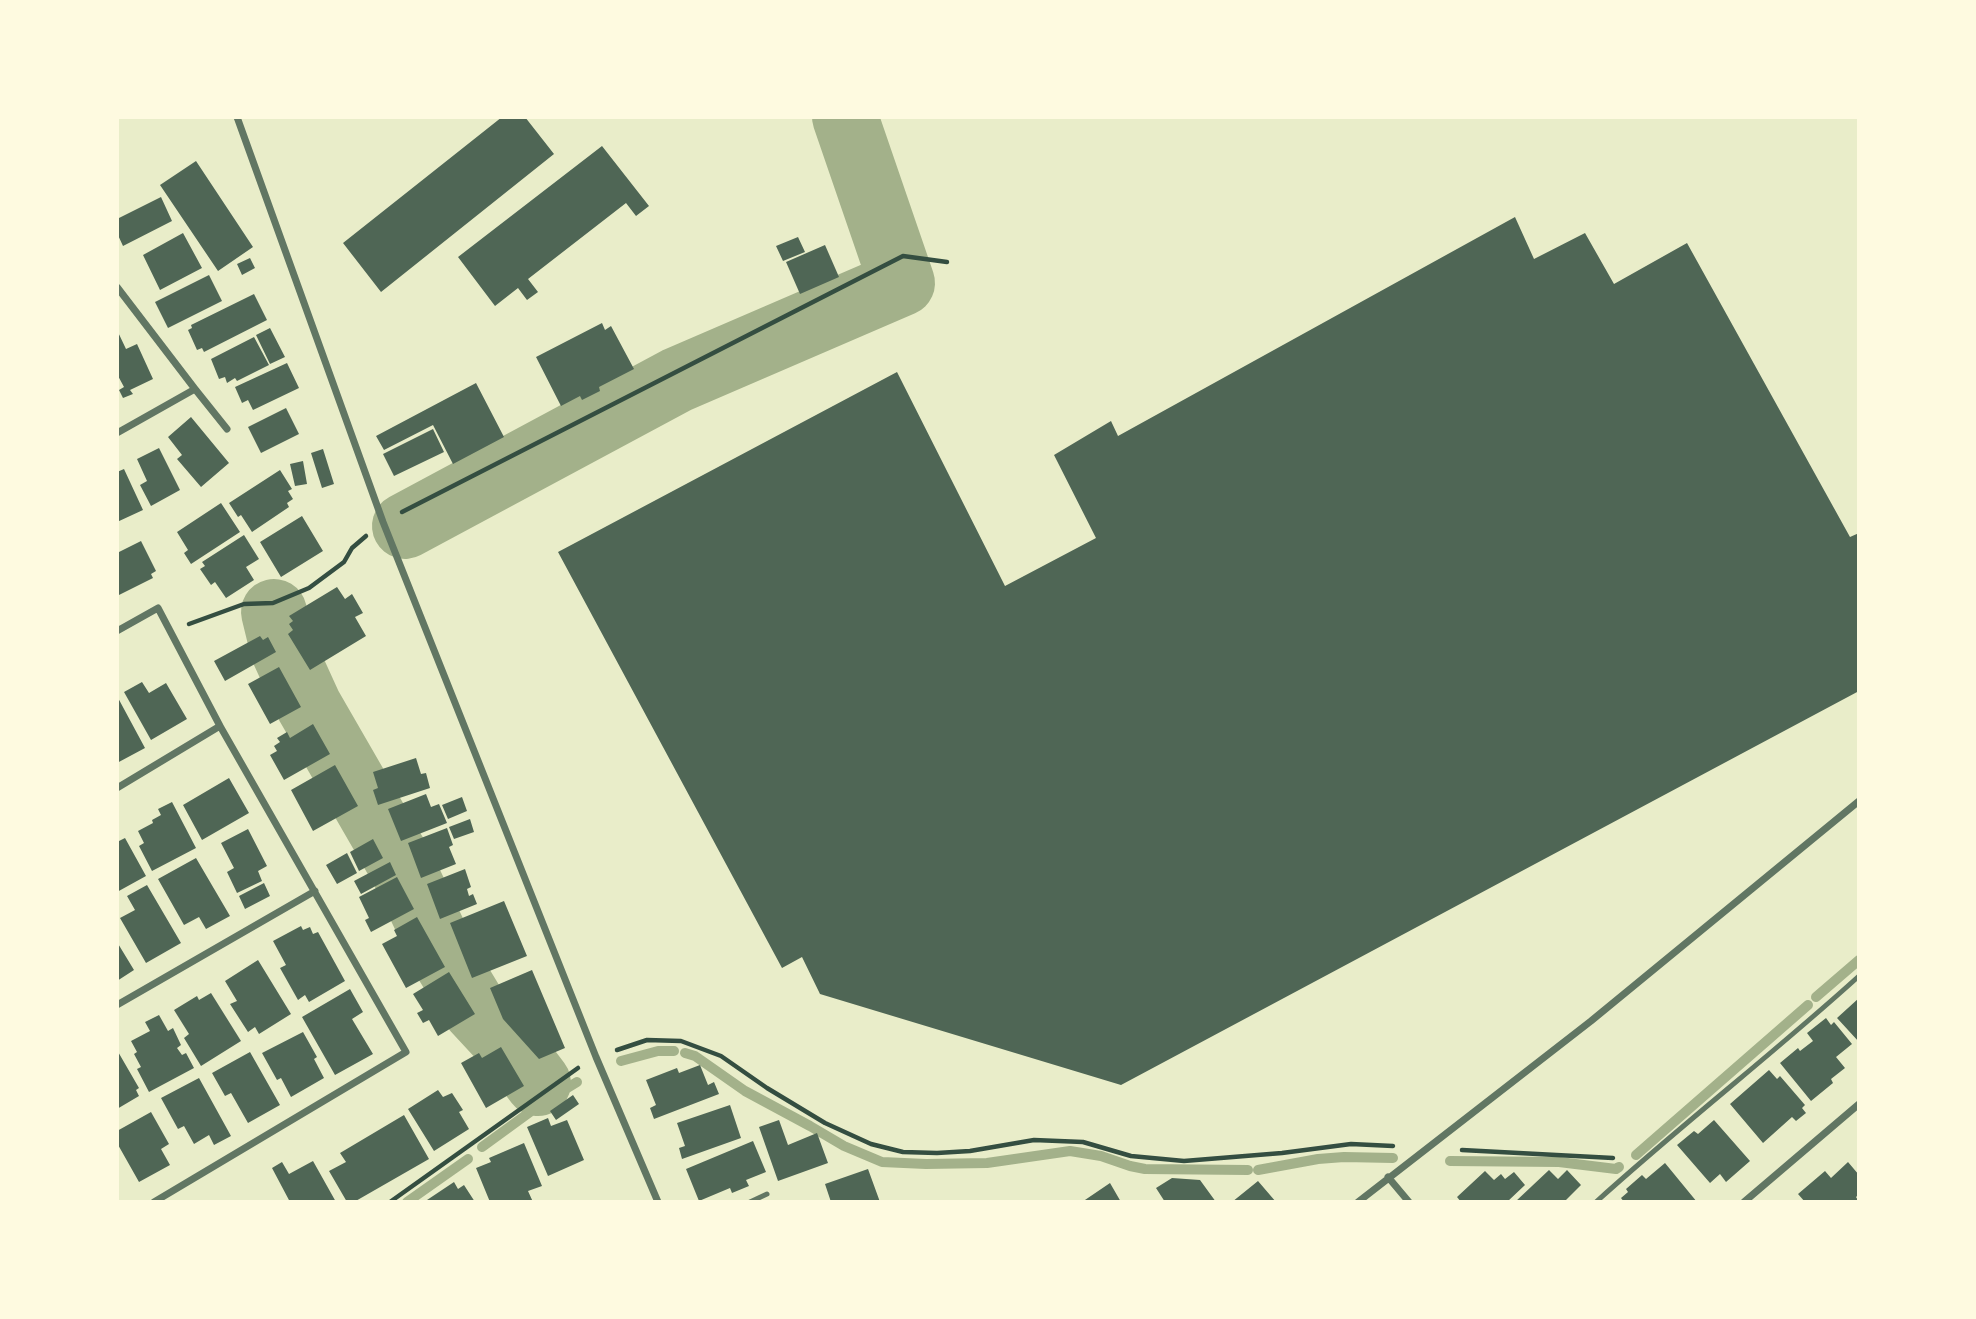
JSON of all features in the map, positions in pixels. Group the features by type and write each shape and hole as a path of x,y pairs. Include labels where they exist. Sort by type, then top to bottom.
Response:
{"street":[{"path":"237,117 383,522 596,1057 658,1202"},
{"path":"117,287 227,429"},
{"path":"117,433 195,389"},
{"path":"117,631 158,608 220,726 406,1052 154,1202"},
{"path":"117,788 220,726"},
{"path":"1358,1202 1591,1021 1859,801"},
{"path":"117,1005 315,891"},
{"path":"1744,1202 1859,1104"},
{"path":"1388,1177 1409,1202"}],"lane":[{"path":"1596,1202 1859,976"},
{"path":"750,1202 767,1194"}],"path":[{"path":"172,632 244,604 272,603 309,588 344,562 352,548 383,522 903,256 947,262"},
{"path":"390,1202 567,1075 596,1057 647,1040 681,1041 720,1056 825,1123 871,1144 903,1152 970,1151 1034,1140 1083,1142 1130,1156 1184,1161 1351,1144 1597,1156 1636,1165"}],"building":[{"path":"502,117 525,117 554,154 381,292 343,243"},
{"path":"602,146 649,206 636,216 626,203 528,279 538,292 527,300 518,288 495,306 458,257"},
{"path":"196,161 253,247 218,271 160,185"},
{"path":"161,197 172,221 123,246 117,233 117,219"},
{"path":"1515,217 1534,259 1585,233 1614,284 1687,243 1850,537 1859,533 1859,691 1121,1085 820,994 802,957 782,968 558,552 897,372 1005,586 1096,538 1054,455 1111,421 1118,436"},
{"path":"183,233 202,268 160,290 143,255"},
{"path":"798,237 805,252 783,261 776,246"},
{"path":"825,245 839,277 800,294 786,262"},
{"path":"250,258 255,268 242,275 237,264"},
{"path":"209,275 222,301 168,328 155,302"},
{"path":"254,294 267,320 204,352 202,348 197,350 188,330 192,328 191,325"},
{"path":"602,323 605,330 611,326 634,369 599,387 600,391 582,400 580,396 561,406 536,357"},
{"path":"270,328 285,357 270,364 256,335"},
{"path":"117,330 126,349 137,344 153,379 130,390 133,394 123,398 119,390 124,387 117,374"},
{"path":"254,337 269,365 237,381 235,378 227,383 225,377 219,379 211,359"},
{"path":"287,363 299,388 253,410 248,400 242,403 235,387"},
{"path":"476,383 504,437 453,464 433,425 384,450 376,436"},
{"path":"286,408 299,434 261,453 248,427"},
{"path":"191,417 229,463 201,487 177,459 182,455 168,437"},
{"path":"433,429 444,452 394,476 383,454"},
{"path":"159,448 180,490 151,506 140,485 147,481 137,459"},
{"path":"323,449 334,484 322,488 311,453"},
{"path":"303,461 307,484 295,486 290,464"},
{"path":"124,469 143,510 117,522 117,472"},
{"path":"280,470 292,489 288,491 293,499 287,503 289,507 252,532 229,503"},
{"path":"221,503 240,532 191,564 184,553 188,550 177,532"},
{"path":"302,516 323,551 281,577 260,542"},
{"path":"244,535 259,559 246,567 254,580 226,598 215,582 211,585 200,569 205,566 202,562"},
{"path":"141,541 156,571 151,574 153,578 117,596 117,553"},
{"path":"337,587 345,599 352,594 363,613 355,617 366,636 310,670 288,634 293,630 289,624 293,621 289,616"},
{"path":"260,636 263,640 268,637 276,652 225,681 214,661"},
{"path":"279,667 301,707 270,724 248,684"},
{"path":"142,682 149,693 166,683 187,719 151,740 124,692"},
{"path":"117,696 145,748 117,763"},
{"path":"313,724 330,754 284,780 270,755 277,751 274,746 280,742 277,738 287,732 290,738"},
{"path":"416,758 421,774 426,773 430,788 378,805 373,790 378,788 373,772"},
{"path":"335,765 358,806 313,831 291,790"},
{"path":"229,778 249,813 202,840 183,805"},
{"path":"426,794 431,807 439,804 447,823 401,841 388,809"},
{"path":"462,797 467,811 448,819 442,805"},
{"path":"172,802 196,848 152,871 139,846 144,843 138,831 161,815 158,809"},
{"path":"470,819 474,832 454,839 449,827"},
{"path":"447,828 453,845 449,847 456,864 421,878 408,843"},
{"path":"248,829 267,866 258,871 262,881 237,893 227,872 234,868 221,843"},
{"path":"125,838 146,876 117,892 117,842"},
{"path":"373,839 383,858 359,871 350,852"},
{"path":"347,853 357,873 337,884 326,865"},
{"path":"196,858 230,916 206,929 199,917 184,925 158,879"},
{"path":"390,862 396,875 361,894 354,881"},
{"path":"465,869 471,887 467,889 469,896 473,894 477,904 440,919 427,884"},
{"path":"397,877 414,909 371,932 365,920 369,918 359,897"},
{"path":"264,883 270,896 245,909 239,896"},
{"path":"147,885 181,943 146,963 120,918 135,910 127,896"},
{"path":"504,901 527,956 472,978 450,923"},
{"path":"417,917 445,967 406,988 382,944 397,936 394,930"},
{"path":"301,926 303,930 310,927 313,934 318,932 345,981 309,1002 305,995 298,1000 280,968 286,965 273,941"},
{"path":"117,942 134,970 117,981"},
{"path":"258,960 291,1014 259,1034 255,1027 248,1032 230,1004 237,1001 225,981"},
{"path":"532,970 565,1048 539,1059 503,1019 490,988"},
{"path":"449,972 475,1014 438,1036 429,1020 423,1023 417,1013 423,1010 413,994"},
{"path":"350,989 363,1012 352,1019 373,1054 335,1075 302,1017"},
{"path":"211,993 241,1041 201,1066 184,1038 189,1034 174,1010 197,996 199,1000"},
{"path":"1859,998 1859,1042 1837,1018"},
{"path":"159,1015 168,1031 173,1028 181,1045 177,1048 182,1055 186,1053 194,1068 149,1092 137,1069 141,1067 131,1041 150,1031 145,1022"},
{"path":"1826,1018 1831,1025 1834,1022 1852,1044 1836,1057 1845,1068 1831,1079 1833,1083 1811,1101 1780,1063 1798,1048 1800,1051 1813,1041 1807,1033"},
{"path":"303,1032 317,1057 314,1059 324,1078 291,1097 281,1078 277,1080 262,1053"},
{"path":"501,1047 524,1086 486,1108 461,1063 479,1053 482,1058"},
{"path":"117,1050 139,1088 136,1090 139,1096 117,1109"},
{"path":"250,1052 280,1105 248,1123 231,1093 225,1096 212,1073"},
{"path":"700,1065 708,1085 714,1082 719,1094 654,1119 650,1108 656,1105 646,1080 677,1068 679,1073"},
{"path":"1769,1070 1777,1079 1780,1076 1805,1105 1802,1108 1806,1113 1796,1121 1792,1117 1763,1143 1730,1104"},
{"path":"199,1078 231,1136 214,1145 209,1135 194,1144 184,1126 178,1129 161,1098"},
{"path":"438,1090 443,1097 452,1093 463,1110 459,1112 469,1129 434,1151 408,1109"},
{"path":"573,1095 579,1104 556,1120 550,1111"},
{"path":"730,1105 741,1138 682,1159 679,1148 685,1146 677,1123"},
{"path":"151,1112 169,1144 161,1149 170,1165 139,1182 117,1143 117,1131"},
{"path":"404,1115 429,1159 354,1202 347,1202 329,1171 346,1162 340,1153"},
{"path":"548,1118 551,1126 567,1120 584,1160 548,1176 527,1127"},
{"path":"779,1120 788,1145 817,1133 828,1163 778,1181 759,1127"},
{"path":"1714,1120 1750,1161 1726,1182 1720,1174 1710,1183 1677,1145 1694,1131 1698,1134"},
{"path":"753,1141 766,1172 746,1180 749,1186 732,1193 730,1188 699,1201 686,1169"},
{"path":"524,1143 542,1186 528,1191 533,1202 490,1202 476,1168 491,1162 489,1158"},
{"path":"313,1161 336,1202 290,1202 272,1168 282,1162 289,1174"},
{"path":"1848,1162 1859,1175 1859,1194 1856,1197 1859,1202 1805,1202 1798,1194 1825,1171 1831,1178"},
{"path":"1665,1163 1697,1202 1624,1202 1621,1198 1628,1192 1626,1189 1642,1175 1646,1179"},
{"path":"868,1169 880,1202 831,1202 825,1184"},
{"path":"1549,1170 1558,1179 1567,1170 1581,1185 1564,1202 1515,1202"},
{"path":"1485,1171 1494,1180 1501,1174 1505,1179 1514,1172 1525,1185 1507,1202 1461,1202 1457,1197"},
{"path":"1172,1178 1200,1180 1216,1202 1165,1202 1156,1188"},
{"path":"1258,1181 1276,1202 1232,1202"},
{"path":"454,1182 458,1189 464,1185 475,1202 424,1202"},
{"path":"1110,1183 1121,1202 1082,1202"}],"waterway":[{"path":"405,526 677,380 902,283 845,117"},
{"path":"274,612 283,649 309,706 403,869 449,966 475,1009 513,1050 538,1083"},
{"path":"1816,997 1859,960"},
{"path":"1636,1155 1808,1005"},
{"path":"621,1061 658,1051 674,1051"},
{"path":"685,1053 695,1056 745,1091 844,1146 882,1162 987,1163 1070,1151 1101,1156 1145,1169 1248,1170"},
{"path":"538,1106 577,1082"},
{"path":"482,1147 530,1112"},
{"path":"1258,1170 1318,1159 1393,1158"},
{"path":"407,1202 468,1159"},
{"path":"1450,1161 1559,1162 1616,1169 1619,1167"}]}
